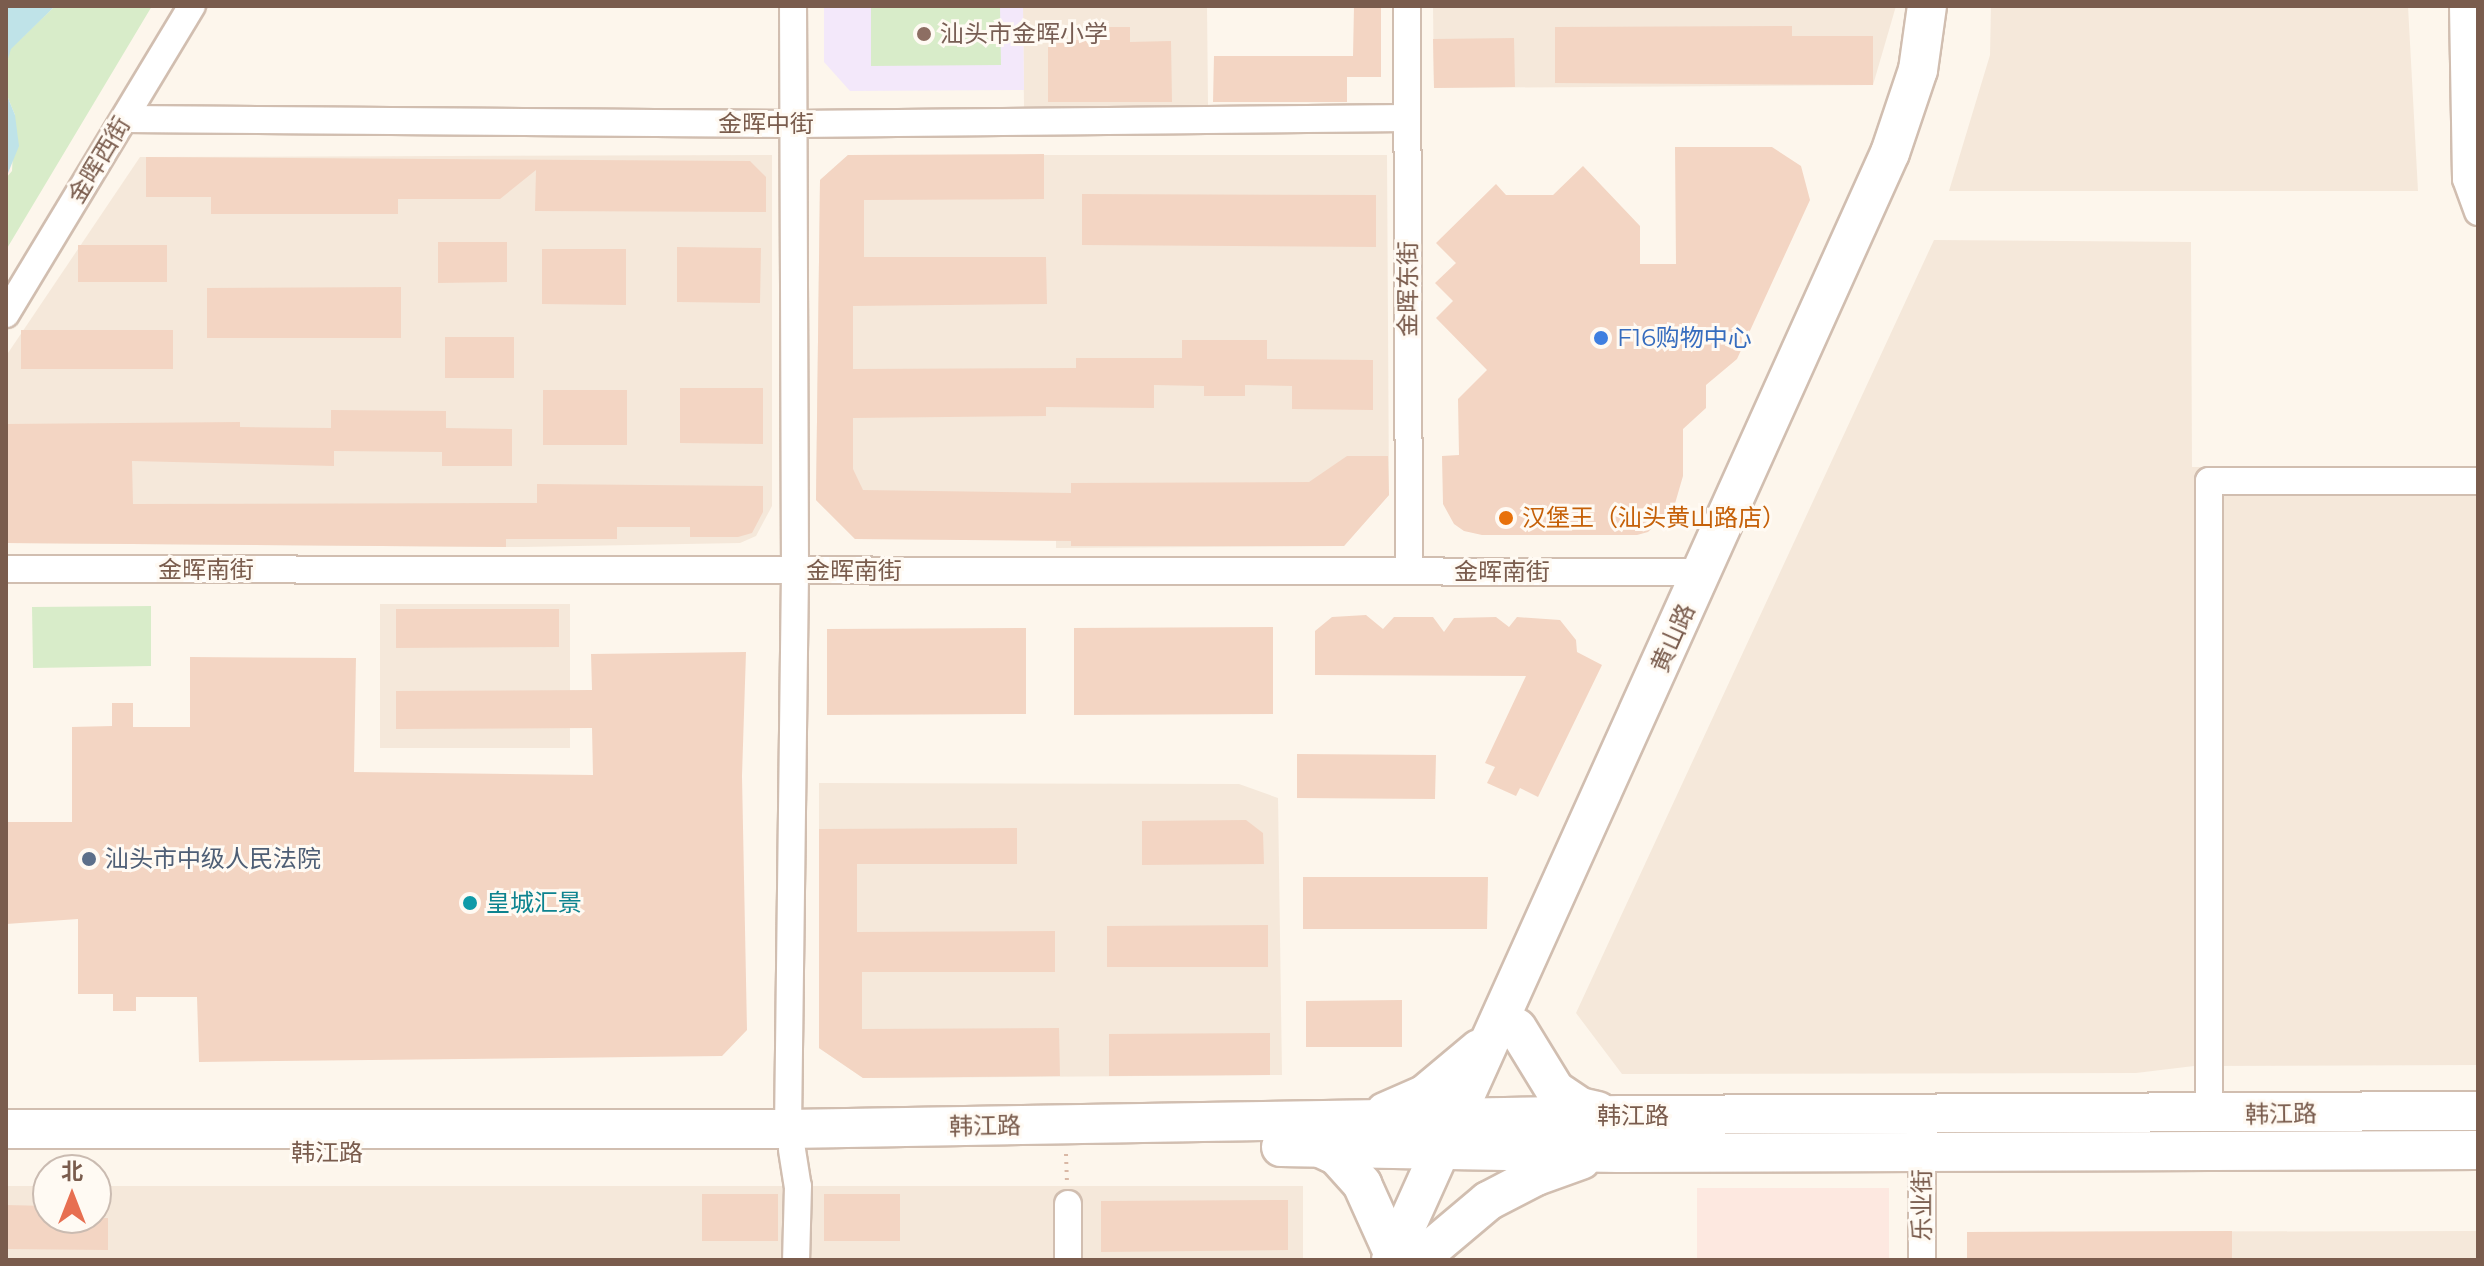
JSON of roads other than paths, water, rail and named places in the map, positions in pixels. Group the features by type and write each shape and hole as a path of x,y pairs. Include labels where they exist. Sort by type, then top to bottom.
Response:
{"street":[{"name":"金晖西街","path":"6,314 192,6"},
{"path":"793,6 795,571 790,1140 798,1186 796,1260"},
{"name":"金晖东街","path":"1407,6 1409,571"},
{"name":"黄山路","path":"1506,1030 1702,572 1890,153 1918,70 1927,6"},
{"name":"黄山路","path":"1405,1259 1506,1030 1914,150 1939,70 1948,6"},
{"path":"2463,6 2466,179 2478,212"},
{"name":"金晖中街","path":"125,119 793,124 1407,118"},
{"path":"2209,1115 2209,481 2478,481"},
{"name":"金晖南街","path":"6,569 1702,572"},
{"path":"1365,1120 1424,1095 1506,1030 1555,1090 1580,1107 1621,1115"},
{"name":"韩江路","path":"6,1129 790,1140 1066,1148 1316,1146 1621,1115 2209,1115 2478,1111"},
{"name":"韩江路","path":"6,1154 790,1140 1365,1120 1618,1153 2478,1150"},
{"path":"1316,1146 1337,1156 1362,1184 1405,1259 1488,1201 1536,1176 1618,1153"},
{"name":"乐业街","path":"1922,1150 1922,1260"},
{"path":"1068,1204 1068,1260"}],"water":[{"path":"6,6 55,6 11,49 6,65"},
{"path":"6,93 15,115 19,146 6,178"}],"place":[{"name":"汕头市金晖小学","path":"924,34"},
{"name":"F16购物中心","path":"1601,338"},
{"name":"汉堡王（汕头黄山路店）","path":"1506,518"},
{"name":"汕头市中级人民法院","path":"89,859"},
{"name":"皇城汇景","path":"470,903"}]}
